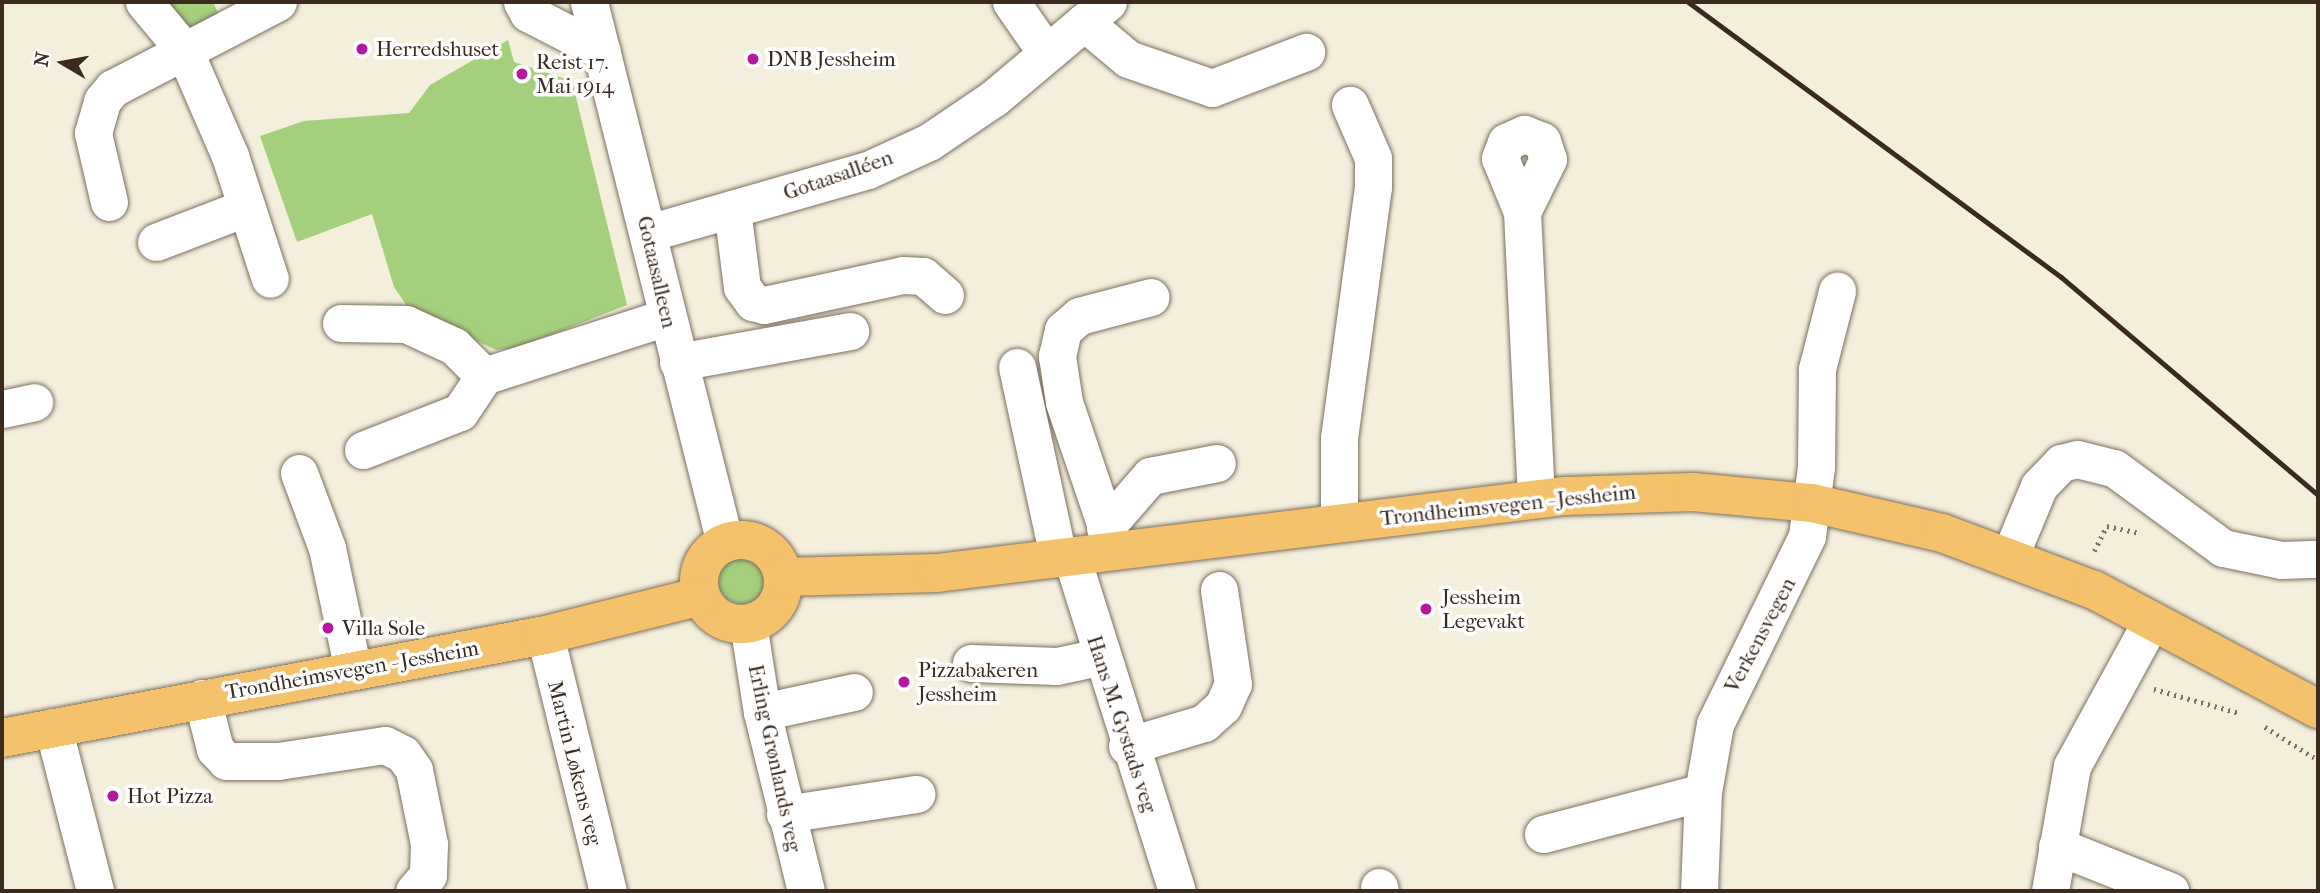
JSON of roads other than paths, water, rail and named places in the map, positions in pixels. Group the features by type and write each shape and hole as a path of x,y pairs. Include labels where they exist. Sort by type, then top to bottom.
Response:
{"main road":[{"name":"Trondheimsvegen - Jessheim","path":"783,577 937,573 1064,556 1110,539 1339,522 1536,499 1693,492 1812,503 1942,533 2009,558 2152,620 2318,709"},
{"path":"725,543 762,546 783,577 778,601 748,623 725,621 701,596 700,571 725,543"},
{"name":"Trondheimsvegen - Jessheim","path":"2,738 545,635 701,596"}],"street":[{"path":"144,2 184,50 247,207 270,279"},
{"path":"109,202 93,133 102,101 114,88 278,2"},
{"path":"522,2 528,13 602,51"},
{"name":"Gotaasalleen","path":"589,2 725,543"},
{"path":"1011,2 1045,51"},
{"path":"1096,12 1128,59 1212,88 1306,52"},
{"name":"Gotaasalléen","path":"648,233 868,170 929,142 994,98 1045,51 1096,12"},
{"path":"1339,522 1339,438 1373,187 1373,158 1350,105"},
{"path":"156,242 247,207"},
{"path":"732,209 742,287 752,302 764,305 903,275 923,276 945,295"},
{"path":"1522,212 1536,499"},
{"name":"Verkensvegen","path":"1699,891 1703,792 1715,724 1739,666 1798,564 1812,503 1817,369 1837,291"},
{"path":"1110,539 1064,402 1057,355 1063,330 1079,316 1151,297"},
{"path":"363,450 460,412 485,376 667,317"},
{"path":"341,323 406,324 454,346 485,376"},
{"path":"678,362 850,331"},
{"name":"Hans M. Gystads veg","path":"1017,367 1064,556 1177,891"},
{"path":"2009,558 2039,486 2055,468 2077,459 2114,468 2223,548 2281,560 2318,559"},
{"path":"1110,539 1150,476 1217,463"},
{"path":"299,473 327,548 354,670"},
{"path":"1127,746 1204,723 1223,706 1233,684 1219,590"},
{"path":"2050,891 2072,766 2152,620"},
{"name":"Erling Grønlands veg","path":"748,623 762,712 806,891"},
{"name":"Martin Løkens veg","path":"545,635 608,891"},
{"path":"971,663 1057,666 1099,657"},
{"path":"762,712 854,692"},
{"path":"202,698 215,749 226,761 278,761 385,745 403,754 414,770 429,844 428,875 414,891"},
{"path":"53,727 95,891"},
{"path":"1543,834 1703,792"},
{"path":"785,814 916,794"},
{"path":"2057,846 2170,891"}],"railway":[{"path":"1688,2 2061,277 2318,495"}],"place":[{"name":"Herredshuset","path":"362,49"},
{"name":"DNB Jessheim","path":"753,59"},
{"name":"Reist 17. Mai 1914","path":"522,74"},
{"name":"Jessheim Legevakt","path":"1426,609"},
{"name":"Villa Sole","path":"328,628"},
{"name":"Pizzabakeren Jessheim","path":"904,682"},
{"name":"Hot Pizza","path":"113,796"}]}
